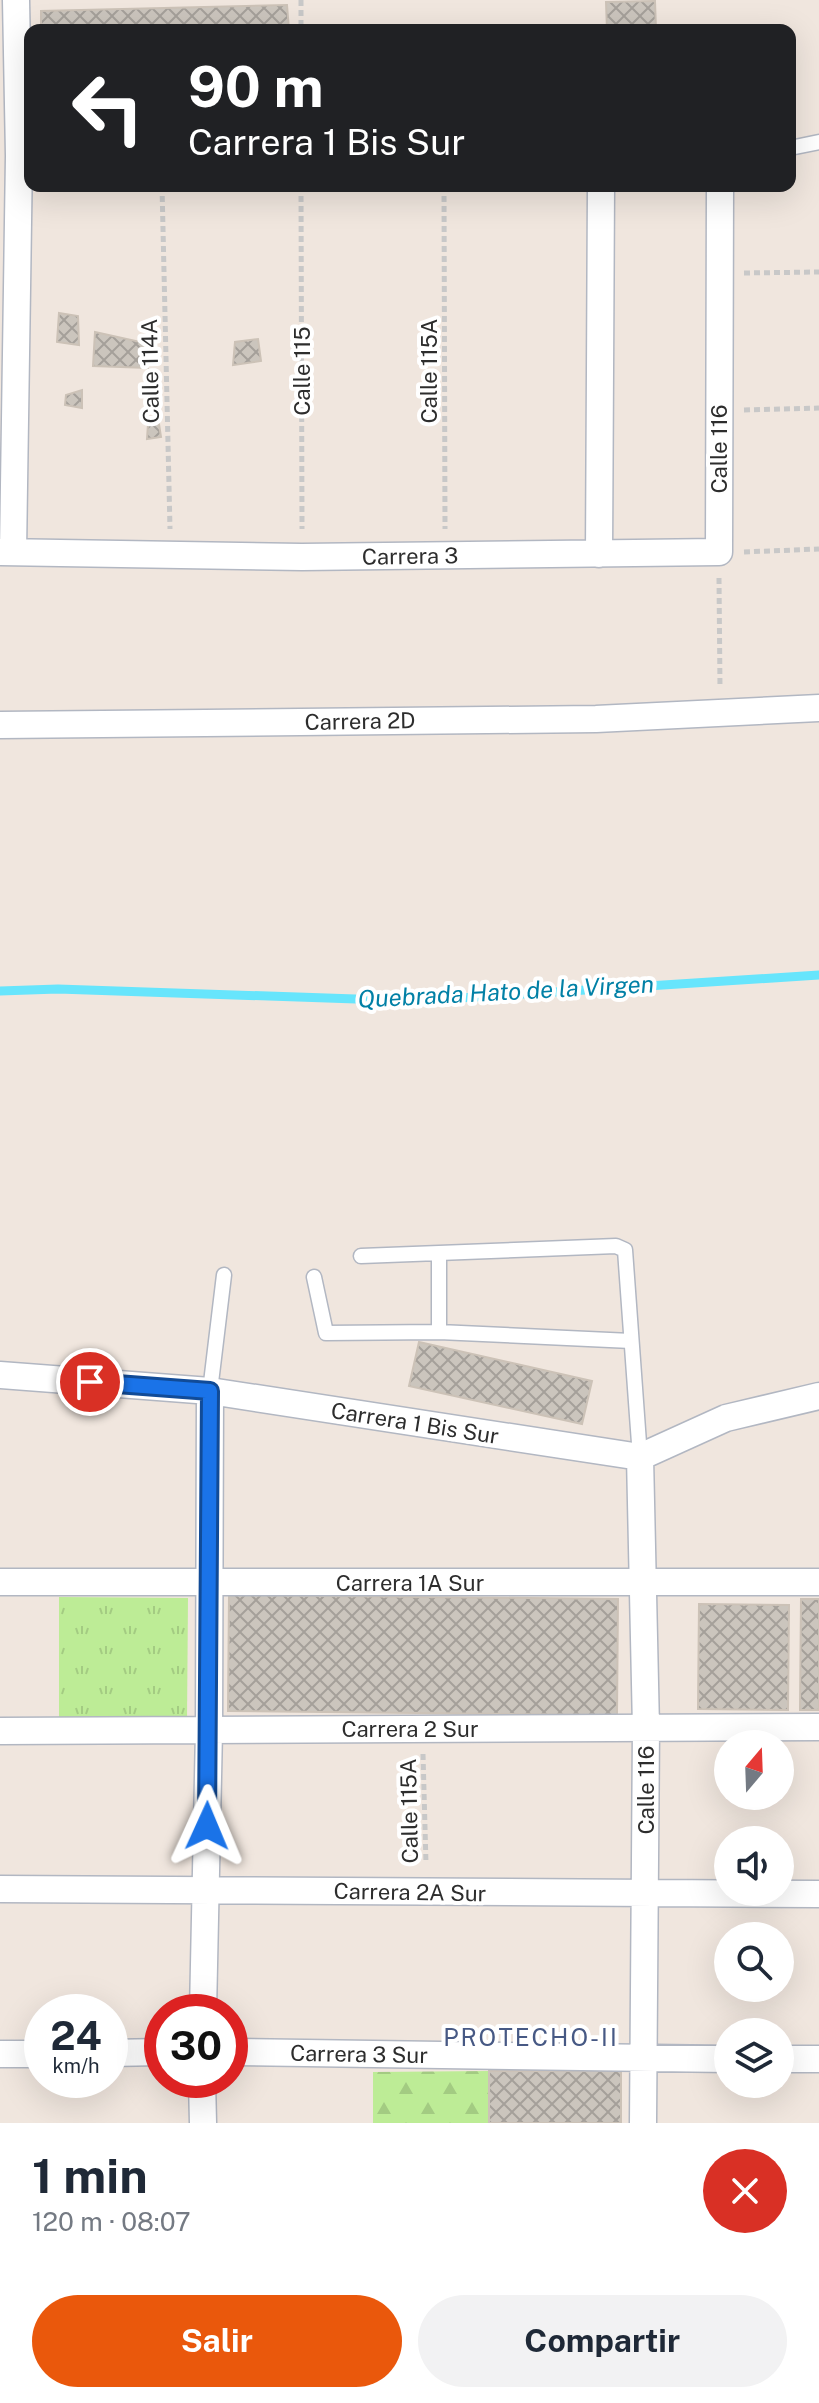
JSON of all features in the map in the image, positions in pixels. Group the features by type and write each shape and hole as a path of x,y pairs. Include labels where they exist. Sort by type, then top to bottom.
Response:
{"street":[{"path":"16,0 24,139"},
{"path":"6,552 24,177"},
{"path":"599,554 601,192"},
{"name":"Calle 116","path":"719,552 720,192"},
{"name":"Carrera 3","path":"6,552 302,557 719,552"},
{"name":"Carrera 2D","path":"0,725 596,719 819,708"},
{"name":"Carrera 1 Bis Sur","path":"0,1375 210,1391 640,1457"},
{"path":"203,1994 209,1730 207,1582 210,1391"},
{"path":"640,1457 726,1418 819,1396"},
{"name":"Calle 116","path":"640,1457 646,1728 643,2123"},
{"name":"Carrera 1A Sur","path":"0,1582 819,1582"},
{"name":"Carrera 2 Sur","path":"0,1731 819,1727"},
{"name":"Carrera 2A Sur","path":"0,1889 819,1894"},
{"name":"Carrera 3 Sur","path":"248,2052 714,2059"},
{"path":"0,2054 24,2054"},
{"path":"794,2059 819,2059"},
{"path":"202,2098 203,2123"}],"lane":[{"path":"796,147 819,142"},
{"path":"361,1256 616,1246 625,1250 640,1457"},
{"path":"439,1254 439,1332"},
{"path":"210,1391 224,1275"},
{"path":"314,1277 326,1333 439,1332 631,1341"}],"path":[{"path":"301,0 301,24"},
{"name":"Calle 114A","path":"162,192 170,556"},
{"name":"Calle 115","path":"301,192 302,557"},
{"name":"Calle 115A","path":"444,192 445,555"},
{"path":"719,274 819,272"},
{"path":"718,411 819,408"},
{"path":"720,712 719,552 819,549"},
{"name":"Calle 115A","path":"423,1729 426,1892"}],"green space":[{"path":"59,1597 188,1598 187,1721 59,1719"},
{"path":"489,2071 489,2123 373,2123 373,2072"}],"building":[{"path":"655,1 656,24 607,24 606,2"},
{"path":"287,5 289,24 41,24 41,11"},
{"path":"59,313 78,316 79,345 57,342"},
{"path":"95,332 145,343 148,368 93,366"},
{"path":"258,339 261,361 233,365 235,342"},
{"path":"82,390 82,408 65,405 66,395"},
{"path":"148,424 159,424 161,437 147,439"},
{"path":"419,1342 592,1381 582,1424 409,1386"},
{"path":"229,1595 618,1599 617,1715 228,1711"},
{"path":"801,1599 819,1599 819,1710 800,1710"},
{"path":"699,1604 789,1605 788,1710 698,1709"},
{"path":"489,2071 621,2071 621,2123 489,2123"}],"waterway":[{"name":"Quebrada Hato de la Virgen","path":"0,991 58,989 414,1001 819,975"}],"district":[{"name":"PROTECHO-II","path":"531,2038"}],"route":[{"path":"90,1382 210,1391 207,1826"}]}
